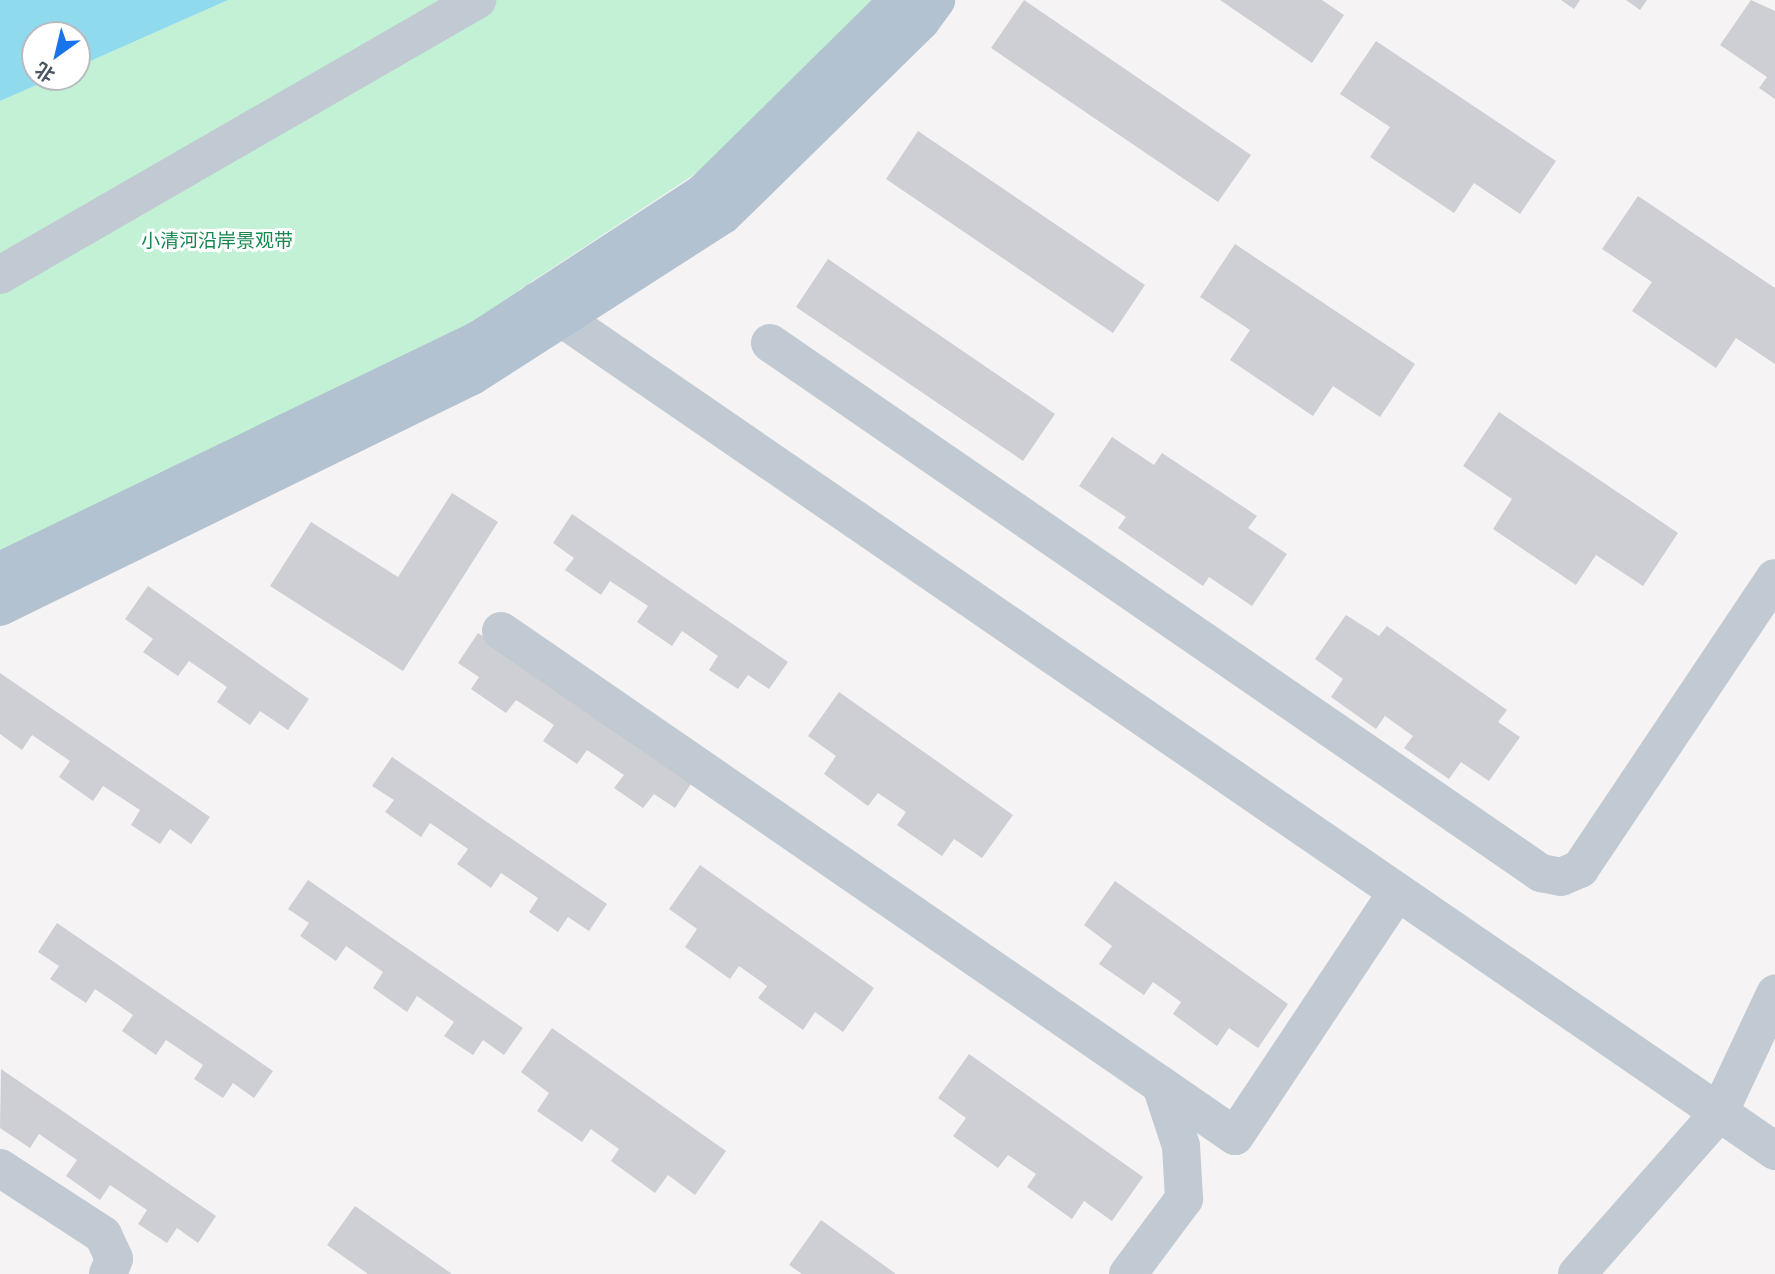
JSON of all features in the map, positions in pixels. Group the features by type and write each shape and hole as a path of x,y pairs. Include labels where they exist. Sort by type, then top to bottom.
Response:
{"main road":[{"path":"0,607 472,376 549,311 702,194 898,0"},
{"path":"0,571 480,339 549,311 723,215 921,21 936,0"}],"street":[{"path":"0,275 477,0"},
{"path":"549,311 1775,1151"},
{"path":"770,343 1541,873 1560,877 1580,869 1775,578"},
{"path":"501,631 1235,1136 1397,892"},
{"path":"1577,1274 1719,1113 1775,994"},
{"path":"1128,1274 1184,1199 1181,1146 1161,1085"},
{"path":"0,1168 103,1235 114,1259 108,1274"}],"green space":[{"name":"小清河沿岸景观带","path":"228,0 915,0 695,174 519,290 512,333 0,591 0,101 23,91 91,91 91,61"}],"water":[{"path":"0,0 228,0 91,61 91,21 21,21 23,91 0,101"}],"building":[{"path":"1024,0 1251,155 1218,202 991,48"},
{"path":"1220,0 1322,0 1344,15 1312,63"},
{"path":"1561,0 1580,0 1574,9"},
{"path":"1626,0 1647,0 1640,10"},
{"path":"1751,0 1775,11 1775,99 1759,88 1767,77 1720,45"},
{"path":"1376,41 1556,161 1520,214 1474,183 1454,213 1370,157 1390,127 1340,94"},
{"path":"918,131 1145,285 1113,333 886,179"},
{"path":"1638,196 1775,288 1775,364 1736,338 1716,368 1632,311 1652,282 1602,249"},
{"path":"1235,244 1415,364 1380,417 1333,386 1313,416 1230,360 1250,330 1200,297"},
{"path":"828,259 1055,414 1023,461 796,307"},
{"path":"1499,412 1678,533 1643,586 1596,555 1576,585 1493,529 1512,499 1463,466"},
{"path":"1112,437 1154,465 1162,453 1257,516 1248,528 1287,554 1252,606 1209,577 1203,586 1118,528 1126,517 1079,486"},
{"path":"452,493 498,522 403,671 270,586 311,522 398,577"},
{"path":"572,514 788,662 769,689 748,675 738,689 709,670 718,656 682,631 672,646 637,622 648,606 610,581 601,595 565,570 574,558 553,543"},
{"path":"148,586 309,699 288,730 260,711 250,725 217,702 227,687 189,661 178,676 143,652 153,639 125,619"},
{"path":"1346,615 1379,636 1387,626 1507,710 1498,722 1520,737 1489,781 1461,762 1449,779 1404,748 1413,736 1385,716 1376,729 1331,697 1343,679 1315,659"},
{"path":"478,633 693,781 675,808 654,794 643,808 614,788 624,775 587,750 577,764 543,741 554,725 516,700 506,713 471,689 479,677 458,663"},
{"path":"0,673 210,817 191,844 170,829 160,844 131,825 140,810 103,786 93,801 59,777 70,761 32,735 22,750 0,734"},
{"path":"839,692 1013,815 982,858 954,839 942,856 897,825 906,812 878,793 868,806 824,774 836,756 808,736"},
{"path":"392,757 607,904 589,931 568,917 558,932 529,912 538,898 501,873 491,888 457,864 468,849 430,823 421,837 385,812 394,800 372,786"},
{"path":"700,865 874,988 843,1032 815,1012 803,1030 758,998 767,986 739,966 730,979 685,947 697,929 669,909"},
{"path":"308,880 523,1028 504,1055 483,1040 473,1055 444,1036 454,1022 417,996 407,1012 373,988 383,972 346,946 336,961 300,936 309,923 288,909"},
{"path":"1115,881 1288,1004 1258,1048 1229,1028 1217,1046 1173,1014 1181,1002 1153,982 1144,995 1099,964 1112,946 1084,925"},
{"path":"57,923 273,1071 254,1098 233,1083 223,1098 194,1079 203,1065 166,1040 156,1055 122,1031 133,1015 95,989 86,1003 50,979 59,966 38,952"},
{"path":"552,1028 726,1151 695,1195 668,1175 655,1193 611,1161 619,1149 591,1129 582,1142 537,1111 549,1093 521,1072"},
{"path":"969,1054 1143,1177 1112,1221 1084,1201 1072,1219 1027,1187 1036,1174 1008,1155 998,1168 953,1136 966,1118 938,1098"},
{"path":"1,1069 216,1216 198,1243 177,1228 167,1243 138,1224 147,1210 110,1185 100,1200 66,1176 77,1160 39,1134 30,1148 0,1128"},
{"path":"355,1206 452,1274 368,1274 327,1245"},
{"path":"821,1220 896,1274 802,1274 789,1265"}]}
